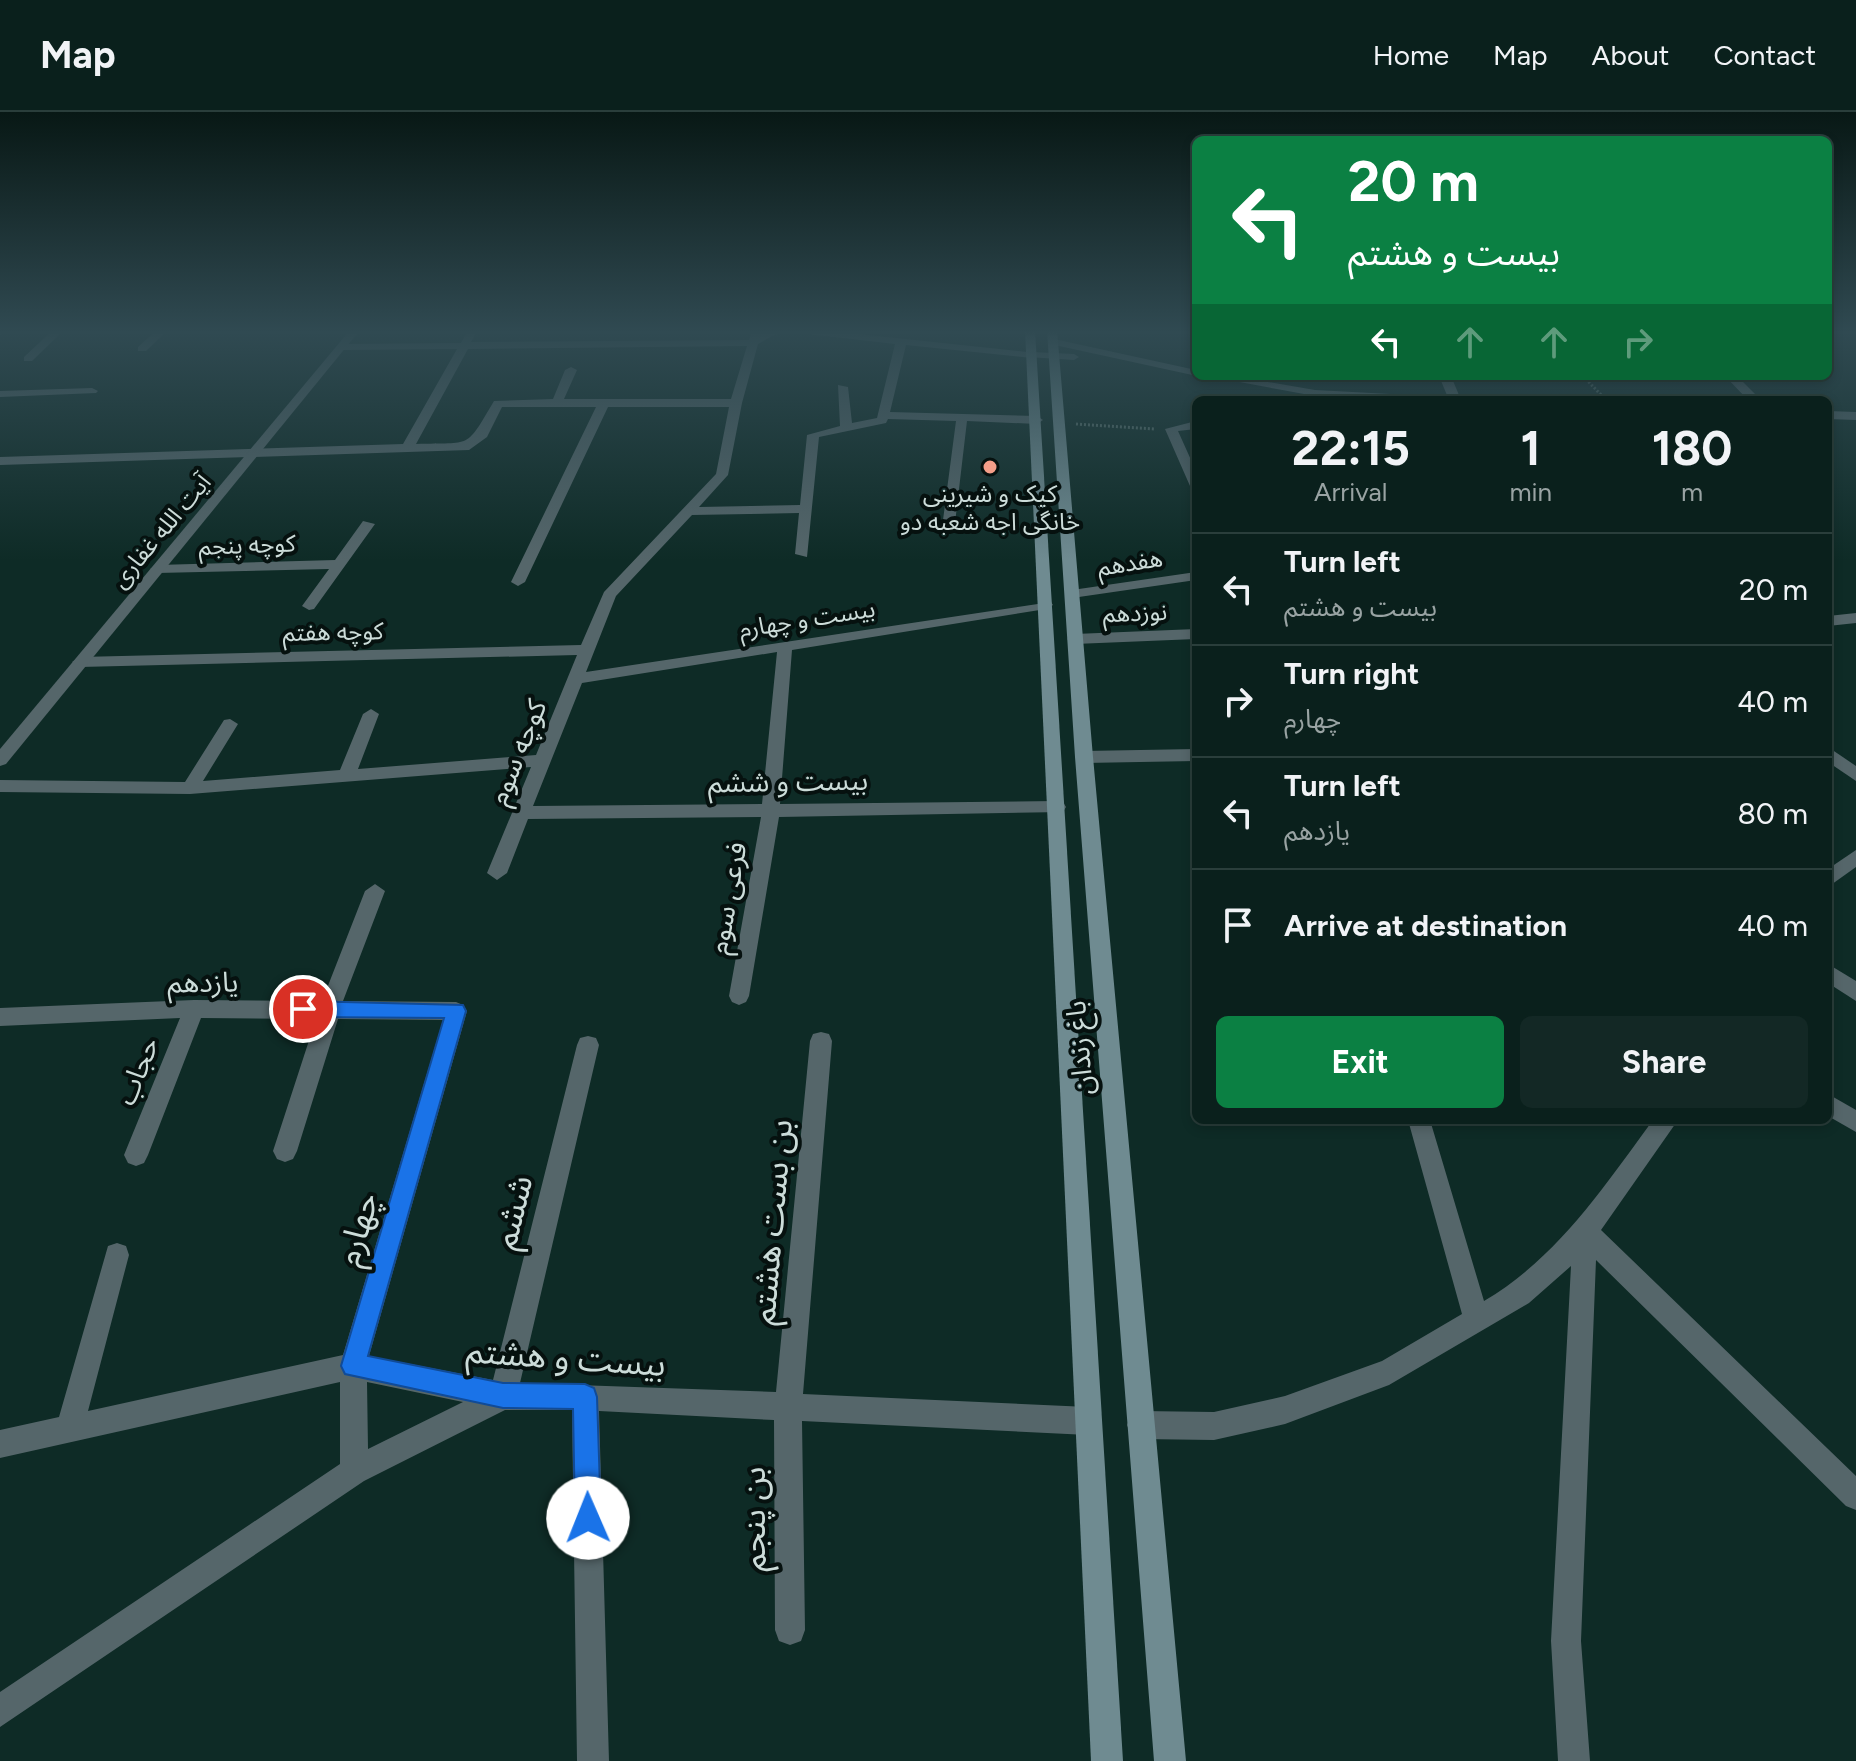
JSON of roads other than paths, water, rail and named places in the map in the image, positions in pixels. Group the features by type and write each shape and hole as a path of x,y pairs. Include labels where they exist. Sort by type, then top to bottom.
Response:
{"main road":[{"name":"باغ زندان","path":"1044,407 1072,594 1170,1761"},
{"name":"باغ زندان","path":"1049,407 1046,605 1107,1761"}],"street":[{"name":"آیت الله غفاری","path":"0,760 292,407"},
{"path":"406,450 429,407"},
{"path":"0,461 469,446 483,434 496,407"},
{"path":"518,582 602,407"},
{"name":"کوچه سوم","path":"497,873 609,595 722,475 735,407"},
{"path":"844,407 846,428"},
{"path":"802,554 813,435 882,420 886,407"},
{"path":"884,415 1048,422"},
{"path":"1832,415 1856,416"},
{"path":"950,520 962,417"},
{"path":"1192,426 1171,429 1192,477"},
{"path":"689,511 807,509"},
{"path":"309,606 368,524"},
{"name":"کوچه پنجم","path":"157,569 339,564"},
{"name":"هفدهم","path":"1072,594 1192,577"},
{"name":"بیست و چهارم","path":"574,679 1046,605"},
{"path":"1832,621 1856,618"},
{"name":"نوزدهم","path":"1075,639 1192,634"},
{"name":"فرعی سوم","path":"739,996 771,809 785,646"},
{"name":"کوچه هفتم","path":"80,662 586,650"},
{"path":"346,776 371,714"},
{"path":"190,788 230,724"},
{"path":"1084,757 1192,755"},
{"path":"1832,756 1856,775"},
{"path":"0,786 190,788 541,760"},
{"name":"بیست و ششم","path":"520,813 1057,807"},
{"path":"1832,877 1856,857"},
{"path":"285,1151 330,1009 375,891"},
{"path":"1832,975 1856,992"},
{"name":"یازدهم","path":"0,1017 194,1009 456,1011"},
{"name":"حجاب","path":"136,1155 194,1009"},
{"name":"چهارم","path":"354,1471 353,1366 456,1011"},
{"name":"بن بست هشتم","path":"788,1408 821,1041"},
{"name":"ششم","path":"503,1396 588,1045"},
{"path":"1832,1107 1856,1122"},
{"path":"1420,1124 1477,1320"},
{"path":"1141,1425 1214,1426 1285,1410 1389,1372 1520,1294 1550,1270 1585,1232 1664,1124"},
{"path":"1585,1232 1856,1496"},
{"path":"1574,1761 1566,1641 1585,1232"},
{"path":"69,1429 117,1255"},
{"name":"بیست و هشتم","path":"0,1444 353,1366 503,1396 585,1397 1088,1421"},
{"path":"0,1711 354,1471 503,1396"},
{"path":"585,1397 593,1761"},
{"name":"بن پنجم","path":"788,1408 790,1630"}],"place":[{"name":"کیک و شیرینی خانگی اجه شعبه دو","path":"990,467"}]}
